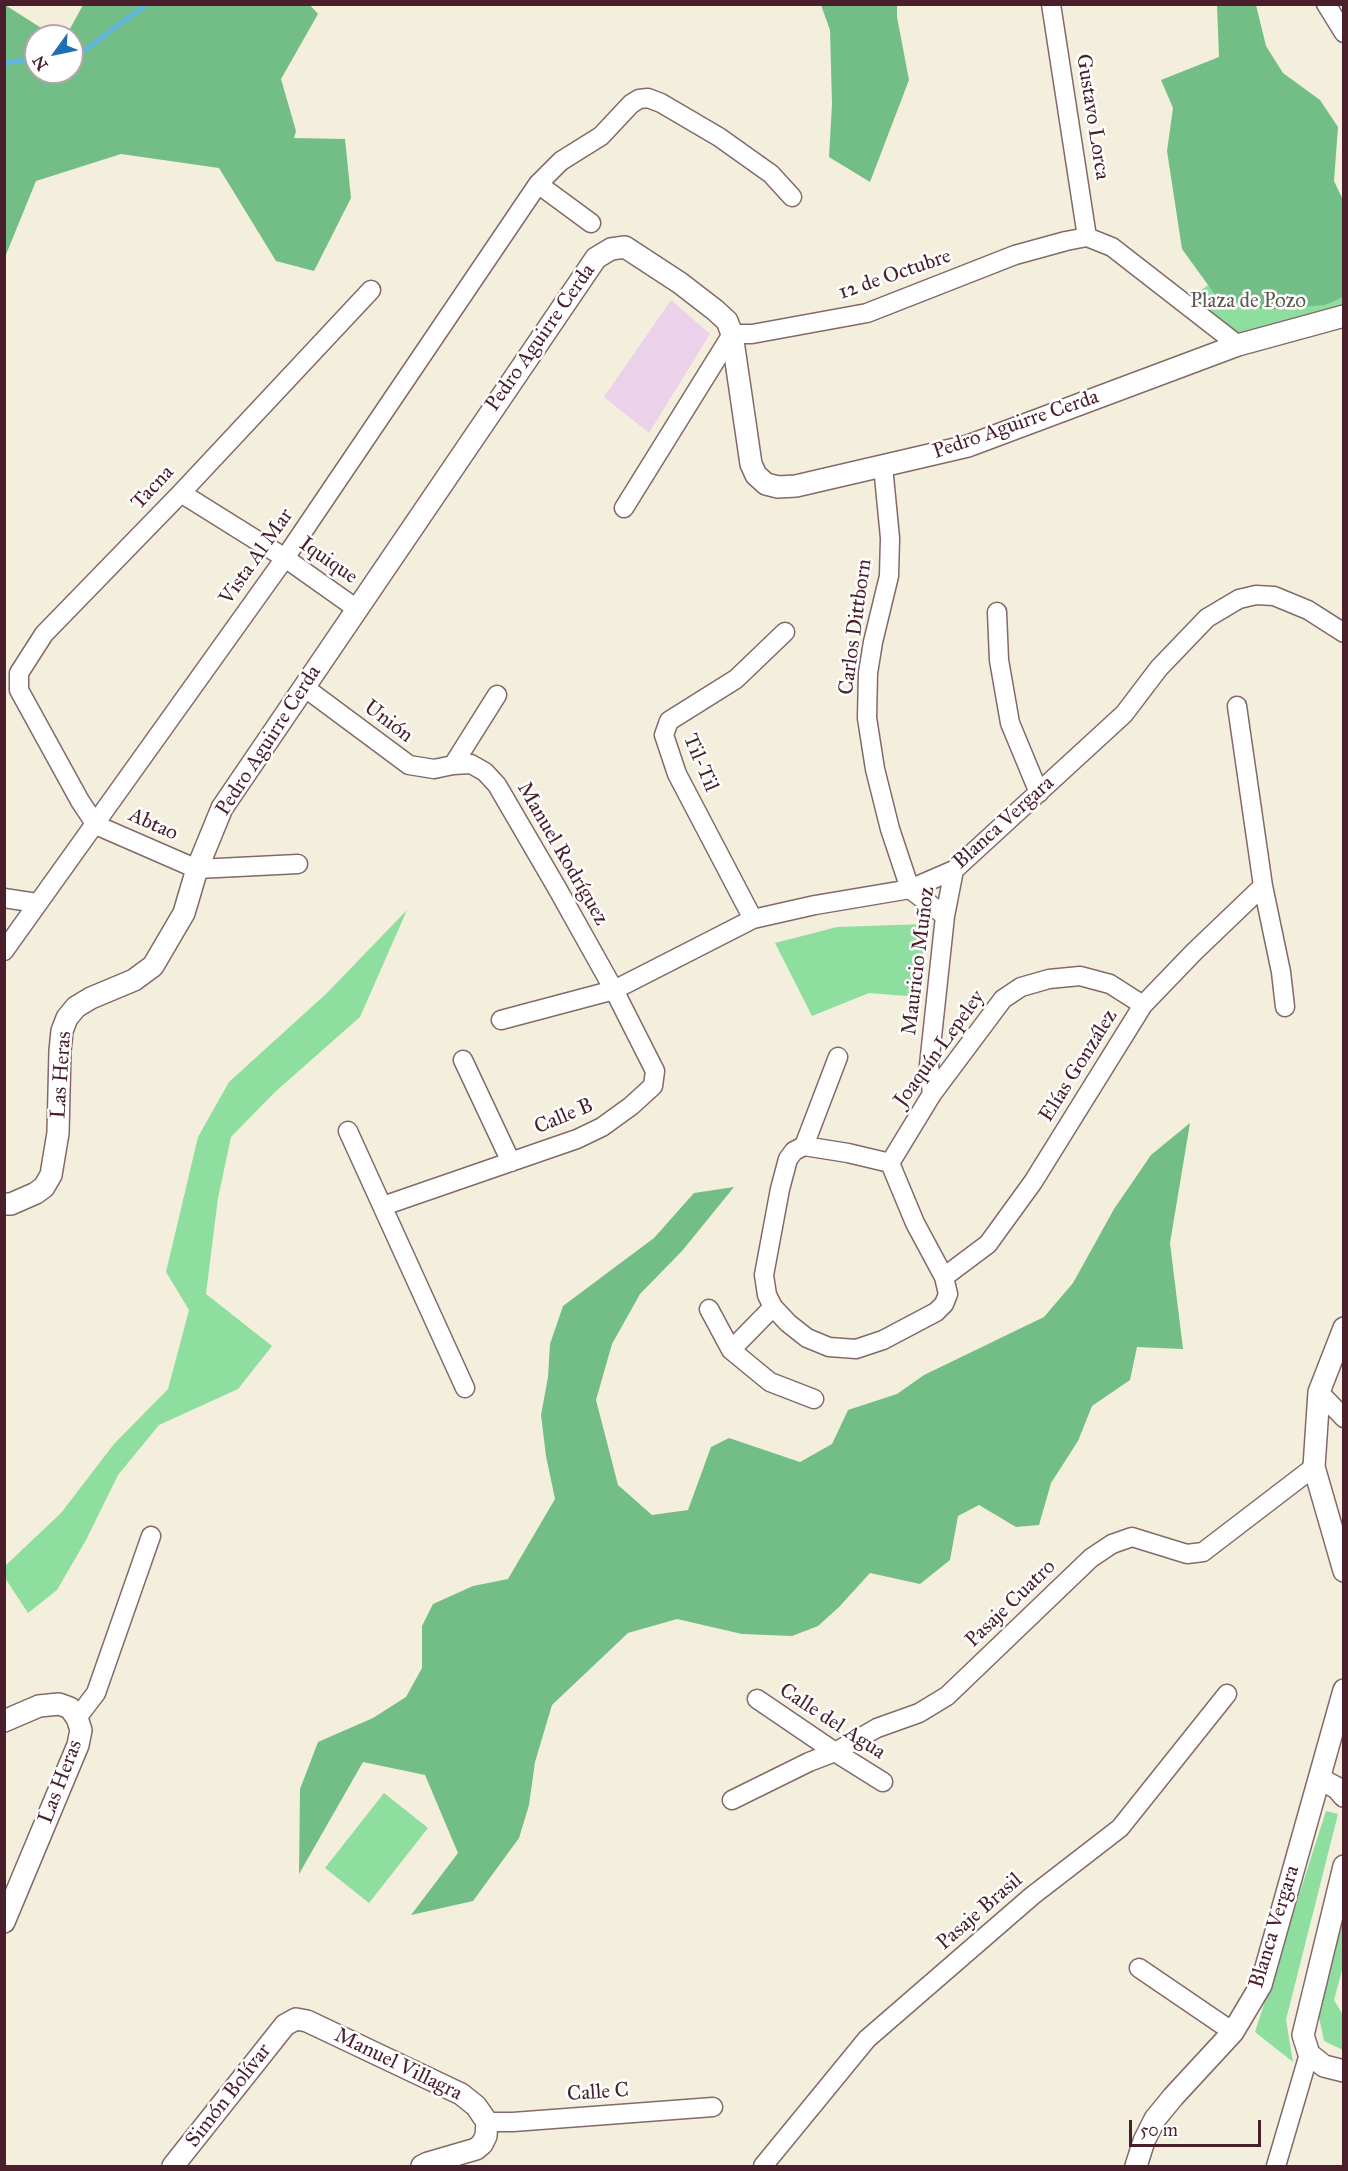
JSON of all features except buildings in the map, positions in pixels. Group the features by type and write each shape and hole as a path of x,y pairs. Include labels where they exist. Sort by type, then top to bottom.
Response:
{"street":[{"name":"Gustavo Lorca","path":"1051,4 1087,237"},
{"path":"1326,4 1344,33"},
{"name":"Vista Al Mar","path":"4,951 285,558 538,184 561,161 601,136 631,104 639,99 648,99 661,103 719,137 771,174 792,197"},
{"path":"538,184 591,223"},
{"name":"12 de Octubre","path":"732,334 752,334 867,313 1015,255 1087,237"},
{"path":"1087,237 1112,247 1238,345"},
{"name":"Pedro Aguirre Cerda","path":"197,869 222,808 596,258 611,249 625,247 680,283 727,321 732,334 750,464 756,475 766,484 778,487 796,486 968,446 1238,345 1344,316"},
{"name":"Tacna","path":"42,734 19,690 18,672 44,634 181,493 371,290"},
{"path":"624,508 732,334"},
{"name":"Carlos Dittborn","path":"883,466 890,538 889,576 868,673 867,718 875,769 890,829 910,889"},
{"name":"Iquique","path":"181,493 285,558 357,609"},
{"name":"Blanca Vergara","path":"501,1020 614,990 753,919 815,905 910,889 954,870 1124,714 1159,668 1207,618 1239,599 1256,595 1274,596 1308,610 1344,633"},
{"path":"997,612 999,660 1010,723 1039,793"},
{"name":"Til-Til","path":"753,919 677,774 664,735 669,722 736,679 784,632"},
{"name":"Unión","path":"304,687 409,765 434,769 453,765"},
{"path":"453,765 497,695"},
{"path":"1237,706 1263,886 1281,972 1285,1007"},
{"name":"Abtao","path":"42,734 96,825 197,869 298,864"},
{"name":"Manuel Rodríguez","path":"453,765 471,764 485,772 497,785 614,990"},
{"name":"Las Heras","path":"4,1204 11,1204 36,1193 44,1187 51,1175 58,1133 60,1051 66,1018 83,1002 134,980 153,966 184,914 197,869"},
{"name":"Mauricio Muñoz","path":"932,1094 929,1065 945,916 954,870"},
{"name":"Elías González","path":"944,1277 988,1244 1033,1182 1143,1005 1263,886"},
{"path":"910,889 945,916"},
{"path":"4,898 37,903"},
{"name":"Joaquín Lepeley","path":"890,1163 932,1094 1003,999 1021,987 1049,979 1080,976 1110,984 1143,1005"},
{"name":"Calle B","path":"383,1206 511,1162 602,1127 631,1106 653,1086 655,1071 614,990"},
{"path":"804,1146 838,1057"},
{"path":"463,1060 511,1162"},
{"path":"348,1131 465,1388"},
{"path":"804,1146 890,1163 915,1223 944,1277 948,1294 944,1304 936,1312 883,1340 856,1349 829,1347 807,1338 788,1323 773,1307 767,1295 764,1275 788,1159 794,1151 804,1146"},
{"path":"731,1350 773,1307"},
{"path":"709,1309 731,1350 770,1382 814,1399"},
{"path":"1341,1341 1319,1392 1314,1467 1344,1571"},
{"path":"1319,1392 1344,1418"},
{"name":"Pasaje Cuatro","path":"732,1800 835,1752 878,1728 919,1713 947,1696 1091,1558 1112,1544 1132,1537 1187,1554 1203,1552 1314,1467"},
{"path":"77,1718 96,1693 151,1536"},
{"name":"Blanca Vergara","path":"1136,2166 1144,2141 1155,2119 1233,2032 1261,1985 1320,1779 1339,1729 1344,1690"},
{"name":"Pasaje Brasil","path":"763,2166 867,2039 1032,1896 1120,1828 1227,1694"},
{"name":"Calle del Agua","path":"757,1699 884,1782"},
{"name":"Las Heras","path":"4,1721 50,1704 59,1704 70,1708 81,1730 78,1745 4,1922"},
{"path":"1320,1779 1338,1788 1344,1796"},
{"path":"1344,1866 1303,2035 1309,2054 1324,2066 1344,2071"},
{"path":"1139,1968 1233,2032"},
{"name":"Manuel Villagra","path":"285,2025 296,2019 308,2022 461,2094 476,2106 487,2122"},
{"name":"Simón Bolívar","path":"173,2166 285,2025"},
{"path":"1276,2166 1309,2054"},
{"name":"Calle C","path":"487,2122 713,2107"},
{"path":"422,2166 476,2150 486,2136 487,2122"}],"shaded area":[{"path":"671,300 710,334 649,433 604,397"}],"green space":[{"path":"309,4 318,14 281,79 296,131 294,138 345,139 351,198 314,271 276,261 219,168 121,154 36,181 5,257 5,5 35,24 24,24 24,84 84,84 84,24 73,24 83,5"},
{"path":"821,5 897,5 897,17 909,80 870,182 829,157 832,104 830,30"},
{"path":"1217,5 1256,5 1266,46 1283,73 1320,100 1338,127 1334,181 1343,200 1343,297 1325,305 1266,310 1216,296 1182,249 1167,151 1173,108 1161,80 1219,57"},
{"name":"Plaza de Pozo","path":"1343,267 1343,314 1236,337 1187,301 1224,273"},
{"path":"407,910 360,1017 275,1092 231,1137 218,1198 206,1294 272,1346 238,1389 159,1425 118,1475 86,1540 57,1590 28,1613 5,1578 5,1566 61,1513 114,1444 168,1389 189,1310 166,1272 198,1137 229,1082 327,993"},
{"path":"926,924 919,997 869,993 812,1016 775,943 837,927"},
{"path":"1190,1123 1170,1243 1183,1349 1137,1347 1130,1380 1092,1406 1078,1441 1051,1483 1039,1525 1016,1527 979,1505 958,1516 950,1560 920,1584 870,1573 818,1626 792,1636 742,1634 677,1619 628,1633 552,1705 535,1762 529,1805 519,1838 473,1901 411,1915 458,1853 425,1775 363,1762 299,1874 300,1789 318,1742 373,1718 406,1697 422,1668 422,1626 433,1604 473,1586 508,1579 555,1499 546,1456 541,1415 548,1377 550,1344 563,1306 654,1238 694,1193 734,1187 682,1251 640,1294 612,1344 596,1400 618,1485 652,1515 688,1510 711,1447 729,1438 800,1462 832,1444 848,1410 897,1394 924,1375 1044,1317 1073,1283 1114,1209 1151,1155"},
{"path":"384,1793 428,1828 369,1903 325,1868"},
{"path":"1326,1811 1338,1814 1286,2020 1293,2062 1255,2032"},
{"path":"1343,1910 1343,1967 1334,2000 1343,2015 1343,2050 1324,2041 1319,2017"}],"waterway":[{"path":"84,51 147,4"},
{"path":"4,63 24,60"}]}
